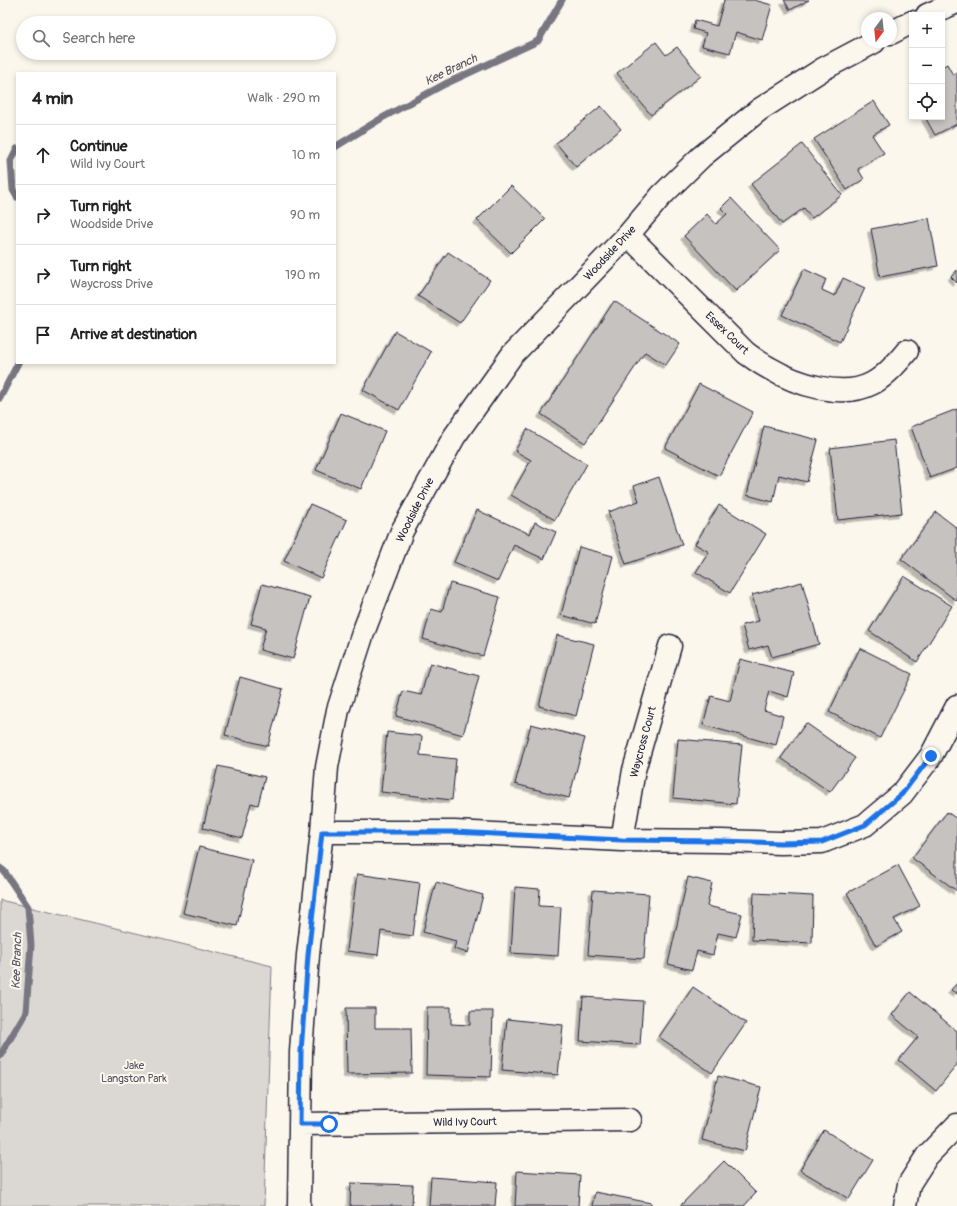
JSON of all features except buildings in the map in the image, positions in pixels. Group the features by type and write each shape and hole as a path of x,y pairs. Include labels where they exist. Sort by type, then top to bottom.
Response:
{"street":[{"path":"934,12 957,2"},
{"path":"897,30 909,24"},
{"name":"Woodside Drive","path":"299,1206 301,1052 308,955 322,832 327,767 338,710 363,633 402,531 454,437 512,355 628,235 662,196 701,157 759,110 823,69 863,48"},
{"name":"Essex Court","path":"628,235 746,353 768,368 792,380 835,390 853,390 872,384 894,367 907,351"},
{"name":"Waycross Court","path":"622,840 634,770 670,646"},
{"path":"322,832 454,832 622,840 781,843 822,842 865,825 902,794 931,756 957,706"},
{"name":"Wild Ivy Court","path":"300,1124 630,1120"},
{"path":"905,1206 909,1184 927,1156 957,1125"}],"green space":[{"name":"Jake Langston Park","path":"0,900 272,966 264,1206 0,1206"}],"waterway":[{"name":"Kee Branch","path":"336,146 382,118 445,84 538,41 562,0"},
{"name":"Kee Branch","path":"16,151 11,161 13,190 16,195"},
{"name":"Kee Branch","path":"0,398 17,364"},
{"name":"Kee Branch","path":"0,868 4,871 28,907 31,945 26,1012 0,1056"}],"route":[{"path":"329,1124 300,1124 301,1052 308,955 322,832 454,832 622,840 781,843 822,842 865,825 902,794 931,756"}]}
